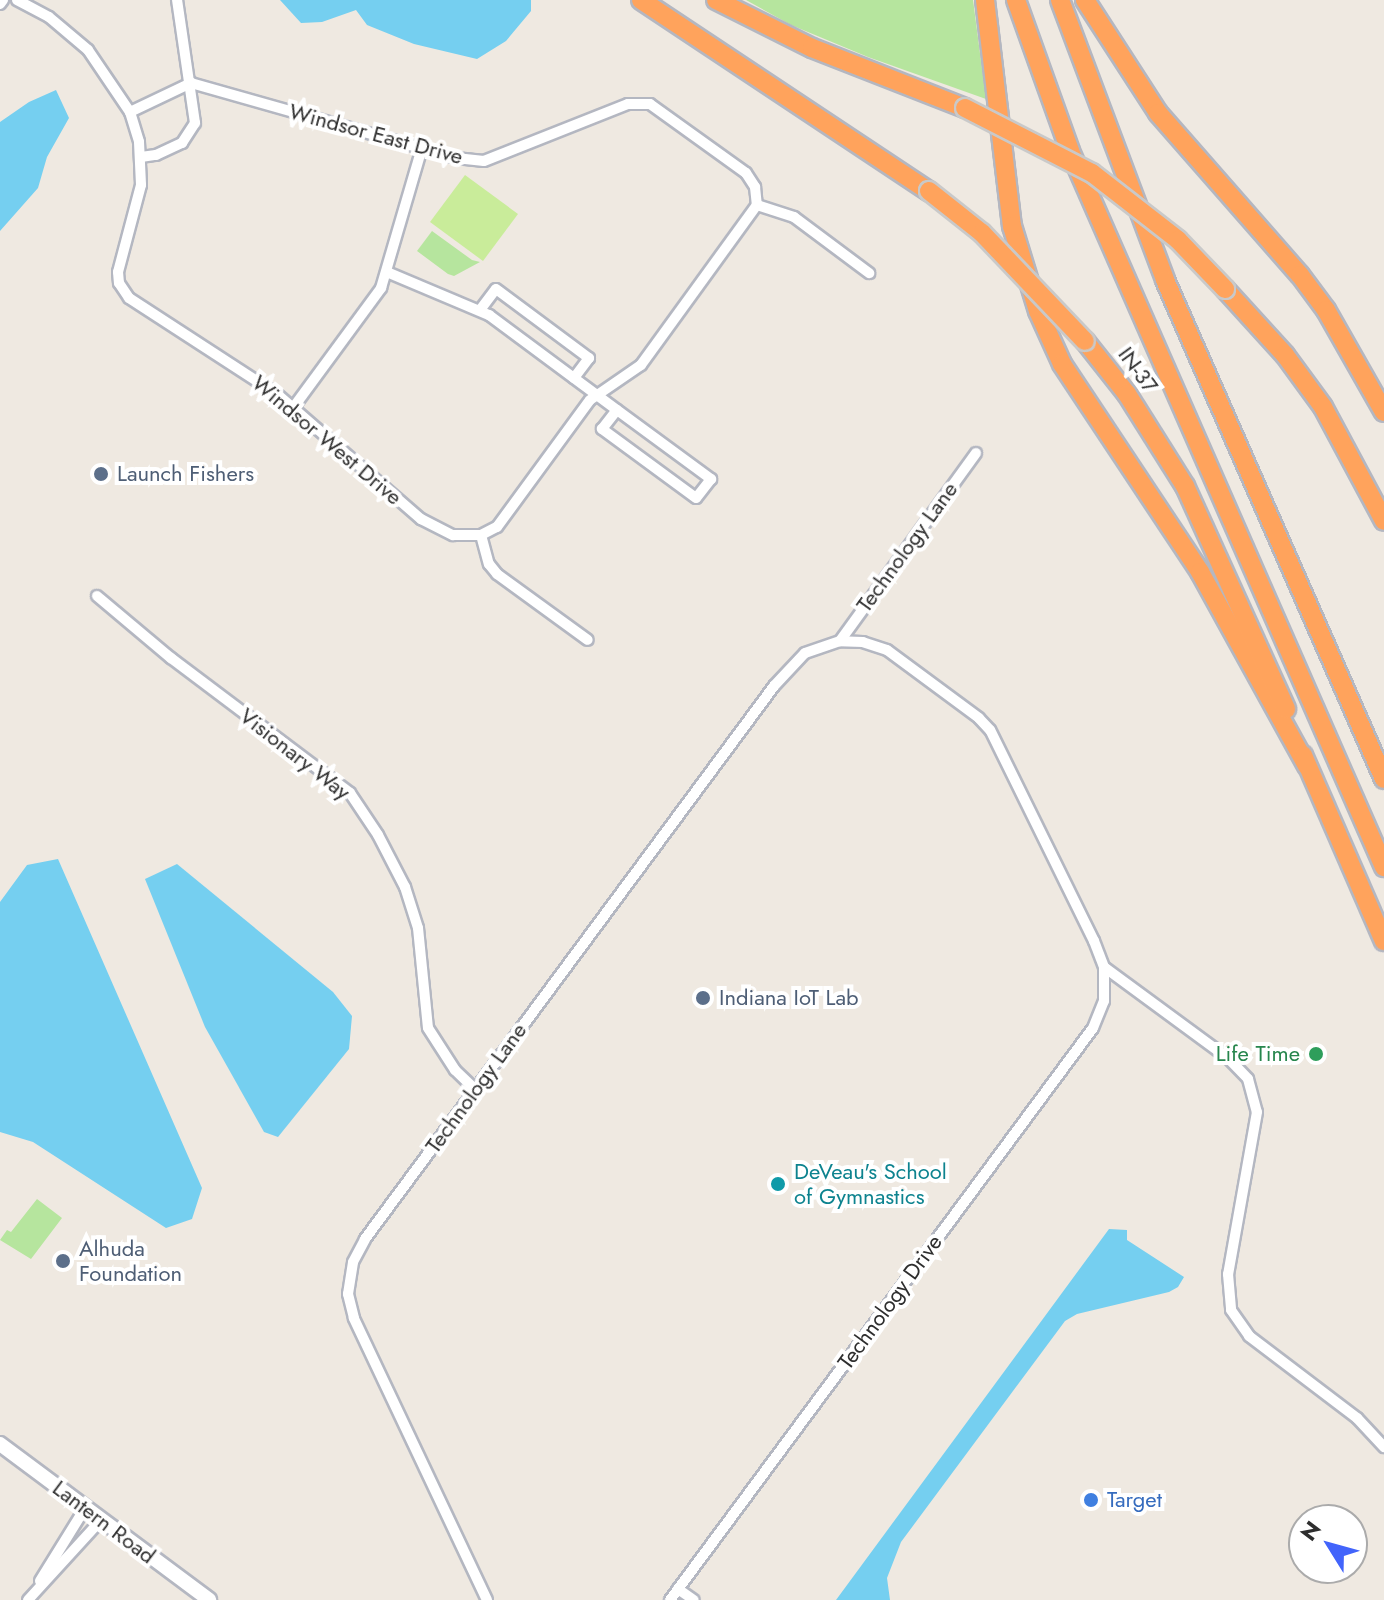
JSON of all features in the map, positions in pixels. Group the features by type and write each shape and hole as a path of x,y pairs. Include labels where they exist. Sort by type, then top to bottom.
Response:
{"highway":[{"name":"IN-37","path":"641,0 929,191 982,233 1085,341 1151,430 1195,506 1285,705 1307,766 1384,941"},
{"path":"716,0 812,48 965,108 1092,173 1178,240 1285,355 1323,407 1384,521"},
{"path":"985,0 1012,226 1038,311 1062,364 1091,411 1200,572 1307,766"},
{"path":"1016,0 1070,151 1384,867"},
{"path":"1060,0 1165,280 1384,779"},
{"path":"1085,0 1158,113 1300,275 1326,310 1384,412"}],"street":[{"path":"17,0 49,17 88,50 130,112 191,83"},
{"path":"141,157 170,149 190,134 195,113 177,0"},
{"name":"Windsor East Drive","path":"191,83 467,161 484,161 628,104 650,104 746,173 755,187 757,205"},
{"name":"Windsor West Drive","path":"130,112 141,157 141,185 118,272 123,291 140,307 250,374 421,519 453,535 481,535"},
{"path":"293,408 376,297 387,272 422,148"},
{"path":"588,640 497,574 489,564 481,535 497,527 596,395 641,365 757,205 794,217 869,273"},
{"path":"387,272 480,310 574,378 711,479 696,498 602,429 617,410"},
{"path":"480,310 496,289 589,358 574,378"},
{"name":"Technology Lane","path":"840,641 976,453"},
{"name":"Visionary Way","path":"97,596 171,658 350,793 378,835 405,887 418,928 428,1028 455,1070 475,1089"},
{"name":"Technology Lane","path":"487,1600 354,1318 348,1286 360,1247 787,669 811,649 840,641 863,642 887,650 979,718 990,730 1094,941 1104,967 1104,1001"},
{"path":"1104,967 1228,1058 1248,1079 1257,1112 1228,1274 1231,1310 1255,1341 1357,1418 1384,1447"},
{"name":"Technology Drive","path":"670,1600 1093,1028 1104,1001"},
{"name":"Lantern Road","path":"0,1444 209,1600"},
{"path":"30,1597 85,1508"},
{"path":"30,1597 101,1520"},
{"path":"678,1589 694,1600"}],"green space":[{"path":"746,0 973,0 986,99 868,57 791,25"},
{"path":"465,175 518,214 483,261 430,222"},
{"path":"432,231 472,260 480,262 454,276 448,274 417,251"},
{"path":"37,1199 62,1218 31,1259 0,1240 7,1230 11,1232"}],"water":[{"path":"280,0 531,0 531,11 506,41 477,59 414,44 367,25 356,10 322,22 301,23"},
{"path":"56,90 69,118 47,157 38,188 0,231 0,122 29,102"},
{"path":"58,859 202,1188 192,1219 166,1228 33,1142 0,1132 0,902 27,865"},
{"path":"177,864 333,992 352,1016 349,1049 278,1137 264,1132 205,1027 145,879"},
{"path":"1109,1229 1127,1230 1127,1240 1184,1277 1178,1287 1169,1292 1077,1314 1065,1321 901,1542 887,1578 890,1600 836,1600"}],"place":[{"name":"Launch Fishers","path":"101,474"},
{"name":"Indiana IoT Lab","path":"703,998"},
{"name":"Life Time","path":"1316,1054"},
{"name":"DeVeau's School of Gymnastics","path":"778,1184"},
{"name":"Alhuda Foundation","path":"63,1261"},
{"name":"Target","path":"1091,1500"}]}
